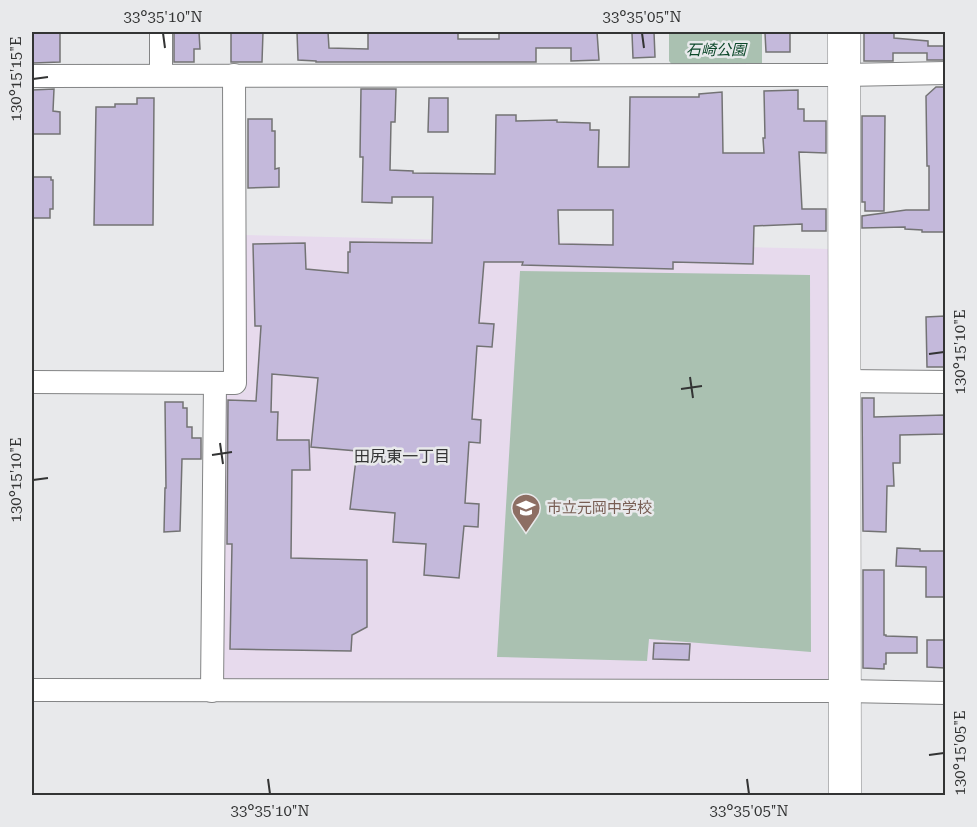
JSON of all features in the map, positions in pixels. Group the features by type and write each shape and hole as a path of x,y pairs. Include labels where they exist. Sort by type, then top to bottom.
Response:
{"street":[{"path":"160,75 161,32"},
{"path":"844,32 845,795"},
{"path":"32,76 945,73"},
{"path":"32,382 235,383 234,75"},
{"path":"844,381 945,382"},
{"path":"212,691 215,383"},
{"path":"32,690 945,693"}],"shaded area":[{"name":"市立元岡中学校","path":"243,235 830,249 833,676 828,681 220,682 219,392 245,392"}],"green space":[{"name":"石崎公園","path":"669,32 762,32 762,69 674,67 669,61"},
{"path":"520,271 810,275 811,652 649,639 647,661 497,657"}],"building":[{"path":"33,32 60,32 60,62 33,63"},
{"path":"174,32 199,32 200,49 194,49 194,62 174,62"},
{"path":"231,32 263,32 262,62 231,62"},
{"path":"297,32 328,32 329,48 368,49 368,32 458,32 458,39 499,39 499,32 597,32 599,60 571,61 571,48 536,48 536,62 316,62 298,60"},
{"path":"654,32 655,57 633,58 632,33"},
{"path":"864,32 894,32 894,38 928,41 928,46 945,46 945,60 927,60 927,53 893,53 893,61 864,61"},
{"path":"765,33 790,33 790,52 766,52"},
{"path":"936,87 945,87 945,232 922,232 922,230 905,229 905,227 862,228 862,216 906,210 929,210 926,96"},
{"path":"54,89 53,111 60,112 60,134 32,134 32,90"},
{"path":"361,89 396,89 395,122 391,122 390,170 413,171 413,173 495,174 496,115 516,115 516,121 557,120 557,122 590,123 590,130 599,130 598,167 629,167 630,97 699,97 699,94 722,92 723,153 764,153 764,91 798,90 798,109 804,109 804,121 826,121 826,153 799,152 802,209 826,209 826,231 802,231 802,224 754,226 753,264 673,262 673,269 484,262 479,323 494,324 492,347 477,346 472,419 481,420 480,443 469,442 465,503 479,504 478,527 464,526 459,578 424,575 426,544 393,542 395,513 350,509 357,451 311,447 318,378 272,374 271,412 278,412 277,440 309,440 310,470 292,470 291,558 367,560 367,627 352,635 351,651 230,649 232,544 227,544 228,400 256,401 261,326 255,326 253,244 305,243 306,269 348,273 350,242 432,243 433,197 392,197 392,203 362,202 363,157 360,157","holes":["558,210 613,210 613,245 559,244"]},
{"path":"137,98 154,98 153,225 94,225 96,107 137,104"},
{"path":"429,98 448,98 448,132 428,132"},
{"path":"862,116 885,116 884,211 865,211 865,202 862,202"},
{"path":"248,119 272,119 272,131 275,131 275,169 279,168 279,187 248,188"},
{"path":"32,177 51,177 53,180 53,209 50,209 50,218 32,218"},
{"path":"945,316 945,367 927,367 926,317"},
{"path":"862,398 874,398 874,417 945,415 945,434 900,435 900,463 893,463 894,486 887,486 886,532 863,531"},
{"path":"165,402 183,402 183,408 187,408 187,427 192,427 192,438 201,438 201,459 182,459 180,531 164,532 166,488"},
{"path":"897,548 945,551 945,597 926,597 926,567 896,566"},
{"path":"863,570 884,570 884,635 917,637 917,653 886,653 884,669 863,668"},
{"path":"927,640 945,640 945,668 927,667"},
{"path":"654,643 690,644 689,660 653,659"}],"place":[{"name":"市立元岡中学校","path":"526,534"}],"district":[{"name":"田尻東一丁目","path":"402,456"}]}
